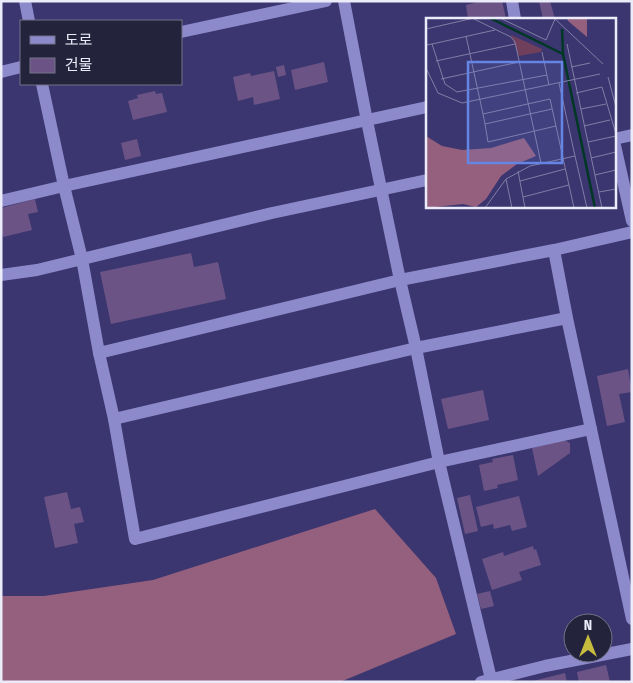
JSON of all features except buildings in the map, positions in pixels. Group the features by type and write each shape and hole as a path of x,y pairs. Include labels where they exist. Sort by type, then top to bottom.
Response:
{"street":[{"path":"25,1 29,20"},
{"path":"182,32 326,1"},
{"path":"344,1 400,280 486,680 632,649"},
{"path":"512,1 515,18"},
{"path":"1,72 20,67"},
{"path":"42,85 82,259 136,539 439,462 591,429"},
{"path":"1,201 426,107"},
{"path":"616,139 632,135"},
{"path":"616,149 632,221"},
{"path":"1,275 37,270 272,213 426,180"},
{"path":"99,353 400,280 554,250 632,232"},
{"path":"554,250 632,619"},
{"path":"114,419 416,348 568,318"}],"shaded area":[{"path":"375,509 436,578 456,634 340,682 1,682 1,596 44,596 153,580"}]}
